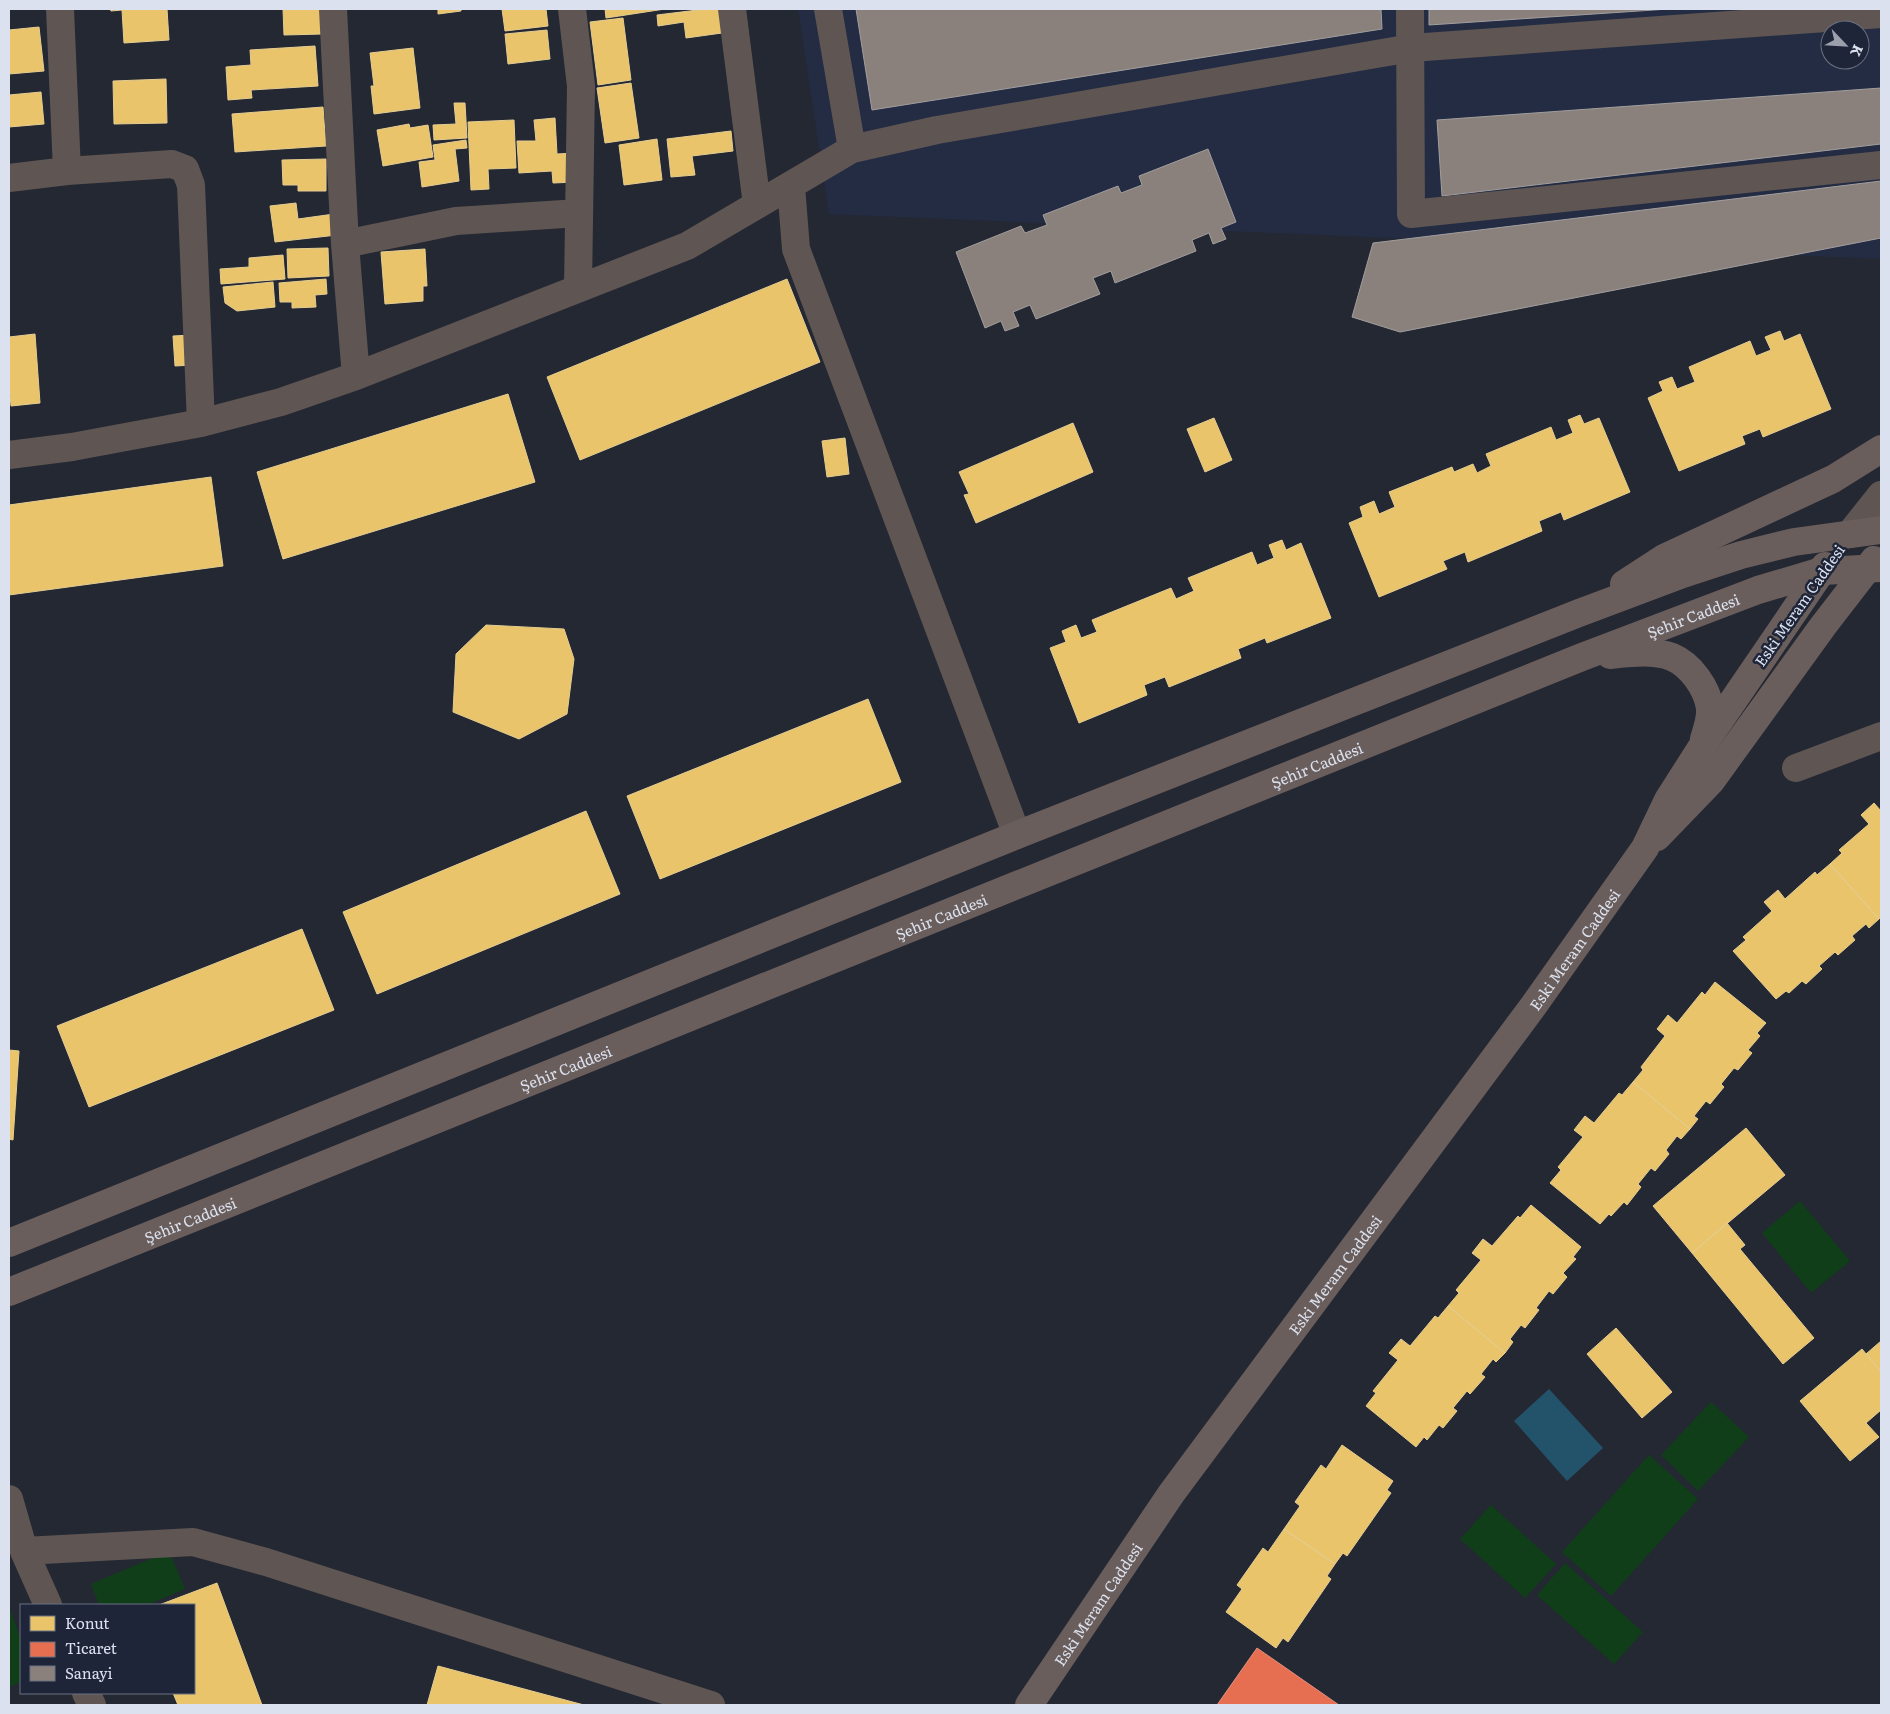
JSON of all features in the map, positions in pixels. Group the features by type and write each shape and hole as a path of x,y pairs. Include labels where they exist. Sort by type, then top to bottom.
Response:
{"main road":[{"path":"1579,613 1664,558 1833,479 1881,449"},
{"path":"9,1243 1017,835 1579,613 1683,574 1741,555 1794,542 1881,530"},
{"name":"Eski Meram Caddesi","path":"1645,848 1668,800 1702,744 1822,571 1850,534"},
{"name":"Eski Meram Caddesi","path":"1029,1705 1171,1494 1534,1005 1645,848 1710,781 1823,626 1877,563"},
{"name":"Şehir Caddesi","path":"9,1292 1582,657 1758,590 1822,571 1877,563"},
{"path":"1582,657 1648,652 1673,657 1680,662 1693,672 1705,692 1710,709 1702,744"}],"street":[{"path":"60,9 67,171"},
{"path":"333,9 345,244 356,376"},
{"path":"572,9 580,86 578,288"},
{"path":"732,9 757,205"},
{"path":"828,9 852,149"},
{"path":"1410,9 1412,214 1881,164"},
{"path":"9,455 201,423 281,402 356,376 687,246 852,149 937,130 1411,48 1881,14"},
{"path":"9,178 67,171 172,164 185,169 191,185 201,423"},
{"path":"791,186 796,250 1017,835"},
{"path":"345,244 456,221 579,213"},
{"name":"Eski Meram Caddesi","path":"1850,534 1881,495"},
{"path":"1796,768 1881,736"},
{"path":"9,1500 24,1551 48,1604"},
{"path":"24,1551 193,1542 266,1562 711,1705"}],"shaded area":[{"path":"798,9 1881,9 1881,259 829,214"},
{"path":"1549,1389 1603,1448 1567,1481 1514,1421"}],"green space":[{"path":"1800,1201 1850,1261 1811,1293 1762,1233"},
{"path":"1711,1402 1749,1437 1698,1491 1661,1455"},
{"path":"1649,1455 1698,1499 1611,1596 1562,1552"},
{"path":"1491,1505 1556,1564 1525,1598 1460,1539"},
{"path":"169,1551 185,1589 149,1604 99,1604 91,1584"},
{"path":"1565,1563 1643,1632 1614,1664 1537,1595"},
{"path":"9,1606 20,1637 20,1682 9,1687"}],"building: Konut":[{"path":"110,9 167,9 169,40 124,43 122,10 111,11"},
{"path":"283,9 322,9 323,34 284,35"},
{"path":"438,9 461,9 461,11 438,14"},
{"path":"502,9 546,9 548,26 505,31"},
{"path":"605,9 665,9 606,18"},
{"path":"706,9 726,9 729,32 686,38 684,22 658,26 657,15"},
{"path":"623,18 631,80 598,85 590,22"},
{"path":"39,27 44,71 9,74 9,30"},
{"path":"547,30 550,59 508,64 505,34"},
{"path":"315,46 318,86 251,90 252,98 228,100 226,67 251,65 250,50"},
{"path":"413,48 420,108 374,114 371,86 374,86 370,53"},
{"path":"166,79 167,123 114,124 113,81"},
{"path":"631,83 639,138 605,143 597,88"},
{"path":"41,92 44,124 9,127 9,95"},
{"path":"454,103 465,103 467,138 434,140 433,125 456,124"},
{"path":"323,107 326,146 235,152 232,114"},
{"path":"555,118 557,154 575,153 577,182 553,183 552,171 519,173 517,141 536,141 534,120"},
{"path":"514,120 516,168 488,169 489,189 471,190 468,122"},
{"path":"409,124 410,128 428,125 433,157 383,166 377,130"},
{"path":"731,131 733,151 692,156 695,175 671,177 667,139"},
{"path":"657,139 662,180 624,185 619,145"},
{"path":"466,140 467,148 455,149 459,181 422,187 419,162 435,160 433,145"},
{"path":"326,159 326,191 298,191 298,185 283,185 282,160"},
{"path":"296,203 298,219 334,214 337,235 275,242 270,206"},
{"path":"328,248 329,276 288,278 287,249"},
{"path":"425,249 427,286 423,286 423,301 385,304 381,252"},
{"path":"283,255 285,279 221,284 220,269 249,267 249,258"},
{"path":"326,279 327,294 315,295 316,307 292,308 292,302 280,302 279,283"},
{"path":"787,279 820,362 580,460 547,377"},
{"path":"273,282 275,307 237,311 225,303 223,287"},
{"path":"1780,331 1784,341 1800,334 1831,409 1763,437 1760,429 1742,436 1745,444 1679,471 1648,398 1663,391 1659,382 1672,377 1677,389 1695,382 1689,367 1750,341 1756,356 1771,350 1765,337"},
{"path":"35,334 40,403 11,406 9,337"},
{"path":"192,335 193,365 175,366 173,336"},
{"path":"508,394 535,482 283,559 257,472"},
{"path":"1580,415 1584,424 1599,418 1630,492 1564,520 1561,512 1539,521 1542,531 1468,562 1465,552 1443,561 1447,569 1379,597 1349,523 1363,517 1360,507 1374,501 1379,514 1395,507 1389,492 1452,467 1454,472 1473,464 1477,473 1491,466 1486,454 1551,427 1556,440 1573,433 1568,420"},
{"path":"1214,418 1232,460 1205,472 1187,429"},
{"path":"1073,423 1093,472 976,523 964,495 969,494 959,472"},
{"path":"845,438 849,474 827,477 822,441"},
{"path":"211,477 223,566 9,595 9,505"},
{"path":"1282,540 1286,550 1301,543 1331,618 1267,643 1265,638 1238,649 1241,658 1169,687 1165,677 1144,685 1147,695 1079,723 1050,648 1066,642 1062,631 1076,625 1081,638 1097,632 1092,620 1171,588 1176,599 1194,591 1188,578 1252,552 1257,565 1274,558 1269,545"},
{"path":"486,625 564,629 574,659 567,714 519,739 453,712 456,654"},
{"path":"868,699 901,782 660,879 627,796"},
{"path":"1874,803 1881,811 1881,916 1879,919 1830,864 1842,853 1839,850 1869,824 1861,815"},
{"path":"586,811 620,894 377,994 343,912"},
{"path":"1830,864 1879,919 1869,928 1866,924 1852,936 1855,940 1838,955 1835,952 1819,966 1822,969 1806,984 1802,981 1789,993 1786,991 1776,999 1733,951 1746,940 1743,937 1772,911 1764,902 1778,890 1785,899 1815,872 1817,875"},
{"path":"302,929 334,1010 89,1107 57,1026"},
{"path":"1715,982 1766,1023 1757,1033 1760,1036 1748,1050 1752,1053 1738,1070 1734,1068 1721,1084 1724,1087 1710,1104 1706,1101 1694,1116 1698,1119 1690,1129 1633,1082 1643,1070 1641,1067 1665,1036 1657,1029 1668,1015 1677,1023 1702,992 1705,995"},
{"path":"9,1050 19,1051 13,1140 9,1139"},
{"path":"1633,1082 1690,1129 1681,1139 1677,1136 1666,1150 1669,1154 1655,1171 1651,1168 1638,1184 1641,1187 1627,1205 1624,1202 1611,1216 1609,1214 1600,1224 1550,1183 1561,1170 1558,1167 1583,1137 1574,1130 1585,1116 1594,1123 1619,1093 1622,1095"},
{"path":"1746,1128 1785,1175 1692,1253 1653,1206"},
{"path":"1531,1205 1581,1247 1573,1257 1576,1259 1563,1273 1567,1277 1553,1294 1549,1291 1536,1308 1539,1310 1525,1328 1521,1325 1510,1339 1513,1342 1505,1353 1448,1306 1459,1293 1456,1290 1481,1260 1472,1253 1483,1239 1492,1246 1518,1216 1520,1218"},
{"path":"1727,1223 1745,1245 1740,1249 1814,1338 1783,1364 1692,1253"},
{"path":"1448,1306 1505,1353 1496,1362 1493,1359 1481,1374 1485,1377 1470,1394 1467,1391 1453,1408 1457,1411 1443,1428 1439,1425 1427,1440 1424,1437 1416,1447 1366,1406 1376,1393 1373,1391 1398,1360 1389,1353 1401,1339 1410,1346 1435,1316 1438,1318"},
{"path":"1616,1328 1672,1392 1642,1418 1587,1354"},
{"path":"1881,1341 1881,1372 1866,1354"},
{"path":"1862,1349 1881,1372 1881,1410 1866,1423 1879,1437 1850,1461 1800,1401"},
{"path":"1342,1445 1393,1481 1387,1490 1391,1493 1347,1556 1343,1553 1335,1564 1284,1529 1300,1506 1295,1502 1321,1465 1326,1469"},
{"path":"1284,1529 1335,1564 1327,1576 1331,1579 1288,1642 1283,1638 1276,1648 1226,1612 1242,1589 1237,1585 1263,1548 1268,1552"},
{"path":"217,1583 262,1705 178,1705 173,1694 195,1694 195,1604 162,1604"},
{"path":"438,1666 584,1705 427,1705"}],"building: Ticaret":[{"path":"1257,1648 1339,1705 1217,1705"}],"building: Sanayi":[{"path":"856,9 1381,9 1382,29 872,110"},
{"path":"1429,9 1669,9 1429,25"},
{"path":"1881,88 1881,144 1442,196 1437,120"},
{"path":"1208,149 1236,222 1221,228 1226,239 1213,244 1209,233 1192,240 1196,251 1115,283 1111,271 1093,278 1100,294 1036,319 1030,305 1013,312 1019,326 1005,331 1001,321 985,328 956,252 1021,226 1025,233 1047,225 1043,215 1118,186 1121,193 1142,185 1139,176"},
{"path":"1881,181 1881,238 1400,332 1352,317 1373,243"}]}
